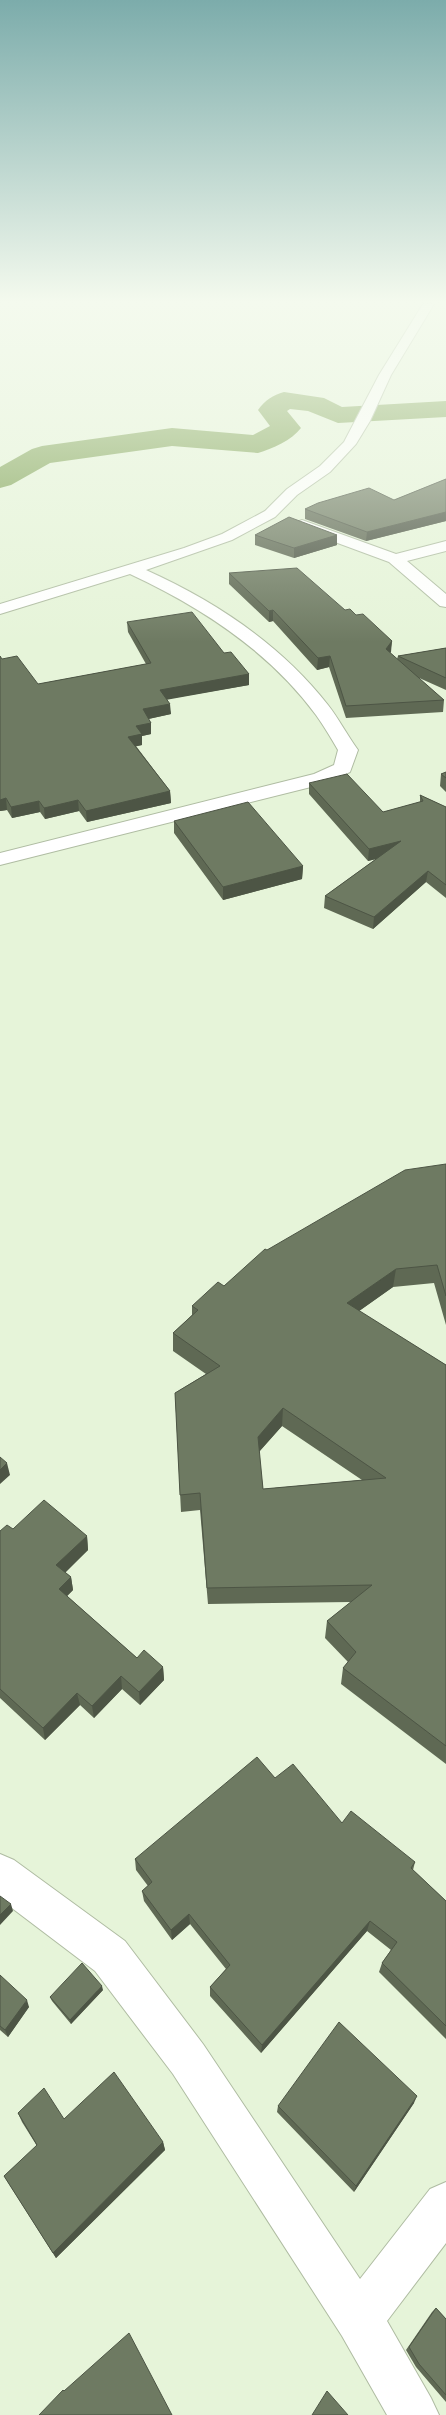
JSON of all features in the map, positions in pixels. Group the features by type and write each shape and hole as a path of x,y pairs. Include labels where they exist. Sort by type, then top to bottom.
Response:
{"street":[{"path":"0,609 133,570 227,537 270,514 292,492 339,457 365,417"},
{"path":"270,514 395,559 446,602"},
{"path":"395,559 446,546"},
{"path":"0,859 320,779 343,768 348,750 319,706 284,667 244,633 200,602 172,586 133,570"},
{"path":"0,1874 110,1956 188,2059 359,2319 414,2415"},
{"path":"359,2319 446,2205"}],"building":[{"path":"446,479 446,512 367,532 305,509 318,503 369,488 394,500"},
{"path":"289,517 337,535 294,548 255,535"},
{"path":"297,568 345,610 350,609 356,615 363,614 392,641 386,649 444,700 346,706 330,656 318,658 273,610 269,611 229,573"},
{"path":"192,612 224,653 231,652 249,674 160,690 170,704 143,709 151,723 136,726 142,734 128,737 170,791 86,811 78,800 44,808 39,801 11,807 6,798 0,800 0,656 2,659 17,656 38,684 151,663 127,622"},
{"path":"446,648 446,678 398,656"},
{"path":"347,774 383,812 423,801 420,795 446,807 446,885 428,871 374,917 325,896 401,841 369,849 309,783"},
{"path":"248,802 303,866 223,887 174,821"},
{"path":"446,1164 446,1296 437,1265 396,1269 347,1303 446,1365 446,1746 343,1668 356,1652 327,1621 372,1585 207,1588 200,1493 180,1495 175,1393 220,1366 173,1333 198,1310 192,1306 218,1282 224,1286 265,1249 267,1250 405,1170","holes":["283,1408 386,1478 263,1489 258,1437"]},
{"path":"0,1457 7,1463 0,1470"},
{"path":"44,1500 87,1536 56,1565 71,1577 59,1589 137,1658 144,1650 163,1667 139,1692 121,1676 92,1706 77,1693 43,1728 0,1689 0,1531 7,1525 13,1529"},
{"path":"257,1757 275,1778 293,1764 342,1823 351,1811 415,1862 411,1868 446,1901 446,2026 382,1963 397,1942 370,1921 262,2045 210,1987 230,1965 189,1914 171,1930 142,1891 152,1882 135,1859"},
{"path":"0,1896 11,1904 0,1915"},
{"path":"82,1963 102,1986 70,2020 50,1997"},
{"path":"0,1975 27,2000 5,2030 0,2026"},
{"path":"339,2022 417,2096 356,2186 278,2106"},
{"path":"114,2072 163,2142 53,2253 4,2176 37,2145 18,2113 44,2088 64,2119"},
{"path":"436,2308 446,2319 446,2395 419,2364 409,2347"},
{"path":"129,2333 172,2415 39,2415 63,2390"},
{"path":"327,2391 348,2415 312,2415"}],"waterway":[{"path":"0,479 42,455 172,437 258,444 287,428 278,417"}]}
